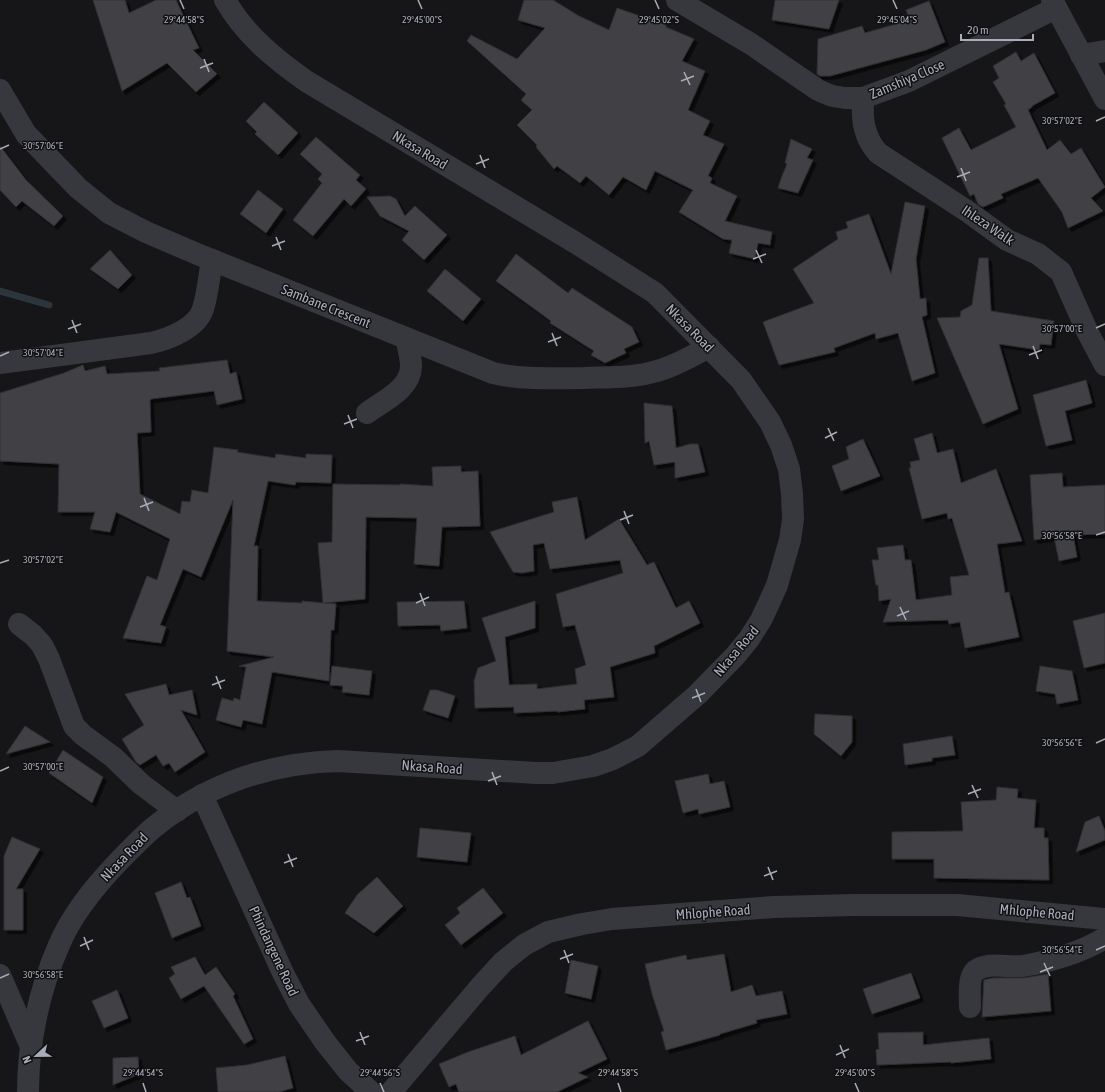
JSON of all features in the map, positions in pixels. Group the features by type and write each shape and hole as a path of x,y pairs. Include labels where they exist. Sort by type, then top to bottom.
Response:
{"street":[{"name":"Nkasa Road","path":"28,1092 31,1047 39,1006 49,971 59,944 75,916 110,871 152,828 177,810 219,786 248,775 277,768 315,762 338,761 380,763 522,774 553,773 581,769 613,759 638,746 698,694 735,656 761,620 774,591 785,560 790,540 793,519 789,469 782,445 770,422 741,380 655,293 631,277 306,81 270,54 242,24 225,0"},
{"name":"Zamshiya Close","path":"677,0 750,44 825,94 845,98 862,98 909,81 1054,4"},
{"path":"1054,4 1105,99"},
{"path":"1081,54 1105,51"},
{"name":"Sambane Crescent","path":"0,90 26,134 78,188 109,213 146,232 212,260 493,373 509,377 531,379 610,378 644,374 657,372 678,364 709,347"},
{"name":"Ihleza Walk","path":"862,98 863,126 868,138 878,152 967,211 1007,240 1038,254 1061,272 1088,333 1105,365"},
{"path":"0,363 166,340 187,328 198,318 203,310 212,260"},
{"path":"367,413 400,389 408,381 411,365 406,338"},
{"path":"19,624 33,635 42,645 49,659 74,726 83,735 113,757 141,784 177,810"},
{"name":"Phindangene Road","path":"202,795 283,973 299,1004 324,1042 348,1070 371,1092"},
{"name":"Mhlophe Road","path":"391,1092 503,962 524,945 548,932 575,925 612,919 774,908 855,905 957,905 1105,919"},
{"path":"970,1007 970,980 973,972 984,967 1022,966 1046,961 1089,947 1105,938"},
{"path":"0,975 31,1047"}],"building":[{"path":"93,0 125,0 129,13 156,0 176,0 199,48 193,50 217,74 196,92 167,63 122,91"},
{"path":"524,0 553,0 579,16 609,30 617,8 666,25 666,27 694,39 682,61 705,71 688,110 710,121 703,135 724,144 708,176 712,178 710,183 737,196 725,221 772,232 770,245 758,243 755,259 729,253 732,240 723,239 679,212 693,190 655,171 646,190 623,177 609,195 586,176 580,183 557,166 554,169 536,147 537,145 517,125 532,110 521,100 526,94 467,41 471,35 517,59 545,28 518,20"},
{"path":"775,0 839,0 829,29 772,20"},
{"path":"929,1 945,42 926,50 830,76 820,76 817,74 818,39 862,26 865,33 910,20 906,10"},
{"path":"1016,52 1021,61 1034,53 1055,93 1032,106 1028,110 1047,150 1060,140 1071,154 1081,148 1105,187 1091,198 1103,211 1068,228 1062,212 1038,178 1001,194 1003,198 983,207 978,204 974,194 970,196 942,138 959,128 971,150 1016,127 1004,105 1006,104 993,82 999,78 993,66"},
{"path":"264,102 298,133 278,155 255,134 257,132 246,121"},
{"path":"316,137 360,175 356,180 366,189 351,206 344,199 313,236 293,220 322,183 318,179 322,174 300,154"},
{"path":"791,139 812,149 807,158 813,160 798,193 778,188 787,164 785,163"},
{"path":"0,146 26,180 63,216 54,226 22,201 16,207 0,190"},
{"path":"258,190 283,209 266,233 240,214"},
{"path":"390,196 396,199 405,216 415,206 447,235 424,260 402,240 409,231 380,216 367,197"},
{"path":"905,202 925,206 916,259 920,299 926,298 927,315 922,317 935,373 912,381 898,333 876,339 875,333 834,348 835,352 779,365 763,322 814,303 793,269 838,239 836,232 848,228 846,222 869,214 891,274"},
{"path":"110,250 132,275 118,289 90,269"},
{"path":"516,254 568,293 572,288 632,327 639,342 624,349 626,353 605,363 591,355 594,351 550,323 551,321 496,281"},
{"path":"979,258 988,258 991,311 1054,321 1051,345 1040,344 1039,350 999,344 1018,409 983,424 937,318 960,317 961,311 972,305"},
{"path":"445,269 481,299 463,321 427,291"},
{"path":"227,360 230,374 236,372 242,399 217,405 214,391 150,400 151,432 137,433 140,494 180,514 182,501 190,502 192,490 208,493 214,447 238,450 237,452 275,458 276,454 306,458 306,454 332,455 331,483 296,482 295,485 268,481 254,546 258,546 257,601 302,603 302,601 323,603 318,543 332,542 333,484 400,484 433,486 432,467 461,466 461,472 478,471 480,526 442,527 439,566 414,564 417,518 366,517 365,599 324,603 336,604 334,630 331,630 329,681 272,672 262,724 243,720 241,727 216,720 222,698 233,701 234,698 240,700 246,667 239,666 274,657 227,651 233,500 201,577 183,569 160,625 166,627 161,643 123,638 147,576 157,580 170,539 116,512 110,532 90,529 95,512 58,512 59,464 0,461 0,393 64,373 83,365 85,371 105,366 107,374 160,371 159,368"},
{"path":"1086,380 1092,403 1065,411 1072,440 1046,446 1033,395"},
{"path":"644,403 672,406 676,448 690,444 698,444 705,472 675,478 675,462 654,465 649,441 645,443"},
{"path":"932,433 937,453 953,449 961,483 996,469 1022,541 997,544 1005,593 1009,592 1019,637 965,648 960,622 949,624 948,620 883,622 891,599 879,601 878,585 876,585 872,560 879,560 877,548 903,545 905,560 911,560 916,600 952,595 950,577 969,575 952,518 948,519 947,513 922,519 909,468 911,468 910,462 920,460 914,439"},
{"path":"863,439 880,476 841,491 832,466 849,459 846,447"},
{"path":"1062,473 1063,487 1105,485 1105,534 1073,535 1077,557 1059,561 1054,537 1034,540 1030,475"},
{"path":"577,497 585,540 619,519 647,565 654,562 676,608 689,601 700,623 654,646 655,653 610,667 614,697 584,700 585,709 557,712 514,713 514,707 475,708 474,681 478,668 496,661 482,618 535,601 535,628 505,637 509,685 537,684 537,689 577,684 575,669 586,665 575,625 563,627 556,594 623,573 620,560 550,569 544,543 533,545 534,571 522,573 513,572 490,532 554,512 552,502"},
{"path":"464,601 467,628 441,631 440,625 398,626 397,602"},
{"path":"1105,613 1105,663 1084,668 1073,621"},
{"path":"332,666 372,671 369,695 342,692 343,686 330,685"},
{"path":"1040,666 1072,671 1078,700 1057,704 1055,694 1036,691"},
{"path":"166,684 169,695 192,690 197,715 181,710 205,752 175,772 169,763 163,766 156,755 140,765 136,762 122,739 144,725 125,694"},
{"path":"430,690 437,690 455,696 448,718 423,710"},
{"path":"815,714 852,716 852,742 841,756 814,734"},
{"path":"25,726 50,742 6,754"},
{"path":"952,736 955,755 932,758 932,761 905,765 903,744"},
{"path":"63,750 103,777 92,803 49,773"},
{"path":"708,774 710,784 724,781 730,807 699,814 698,809 683,813 675,781"},
{"path":"997,787 1018,789 1017,798 1036,800 1034,828 1044,828 1044,838 1048,838 1049,880 934,878 934,859 892,859 892,832 963,831 961,802 996,800"},
{"path":"1099,816 1105,831 1105,840 1076,852 1085,822"},
{"path":"420,828 471,833 467,862 417,857"},
{"path":"12,837 40,849 16,889 23,889 23,930 4,930 4,856"},
{"path":"377,877 403,906 374,933 345,913 357,895"},
{"path":"181,882 187,898 190,897 201,926 172,938 155,893"},
{"path":"483,888 503,913 461,945 445,925 460,913 457,908"},
{"path":"724,954 731,992 752,985 756,996 782,991 787,1014 756,1020 757,1023 666,1050 661,1032 664,1031 652,994 645,964 686,955 687,960"},
{"path":"195,957 205,975 216,967 235,994 233,996 253,1039 244,1044 204,986 181,999 169,978 175,974 171,967"},
{"path":"571,960 598,966 591,999 565,993"},
{"path":"911,973 920,998 872,1014 863,989"},
{"path":"1048,974 1051,1011 982,1017 984,980 993,978 1024,978"},
{"path":"117,990 128,1018 104,1028 92,1001"},
{"path":"588,1021 607,1059 578,1073 588,1077 557,1092 459,1092 456,1084 449,1087 439,1064 468,1052 515,1036 521,1055"},
{"path":"923,1032 923,1045 989,1038 991,1059 951,1063 877,1065 876,1050 879,1049 878,1033"},
{"path":"285,1056 293,1088 279,1092 218,1092 216,1068 247,1065"},
{"path":"138,1057 139,1074 113,1085 113,1058"}],"waterway":[{"path":"0,291 49,305"}]}
